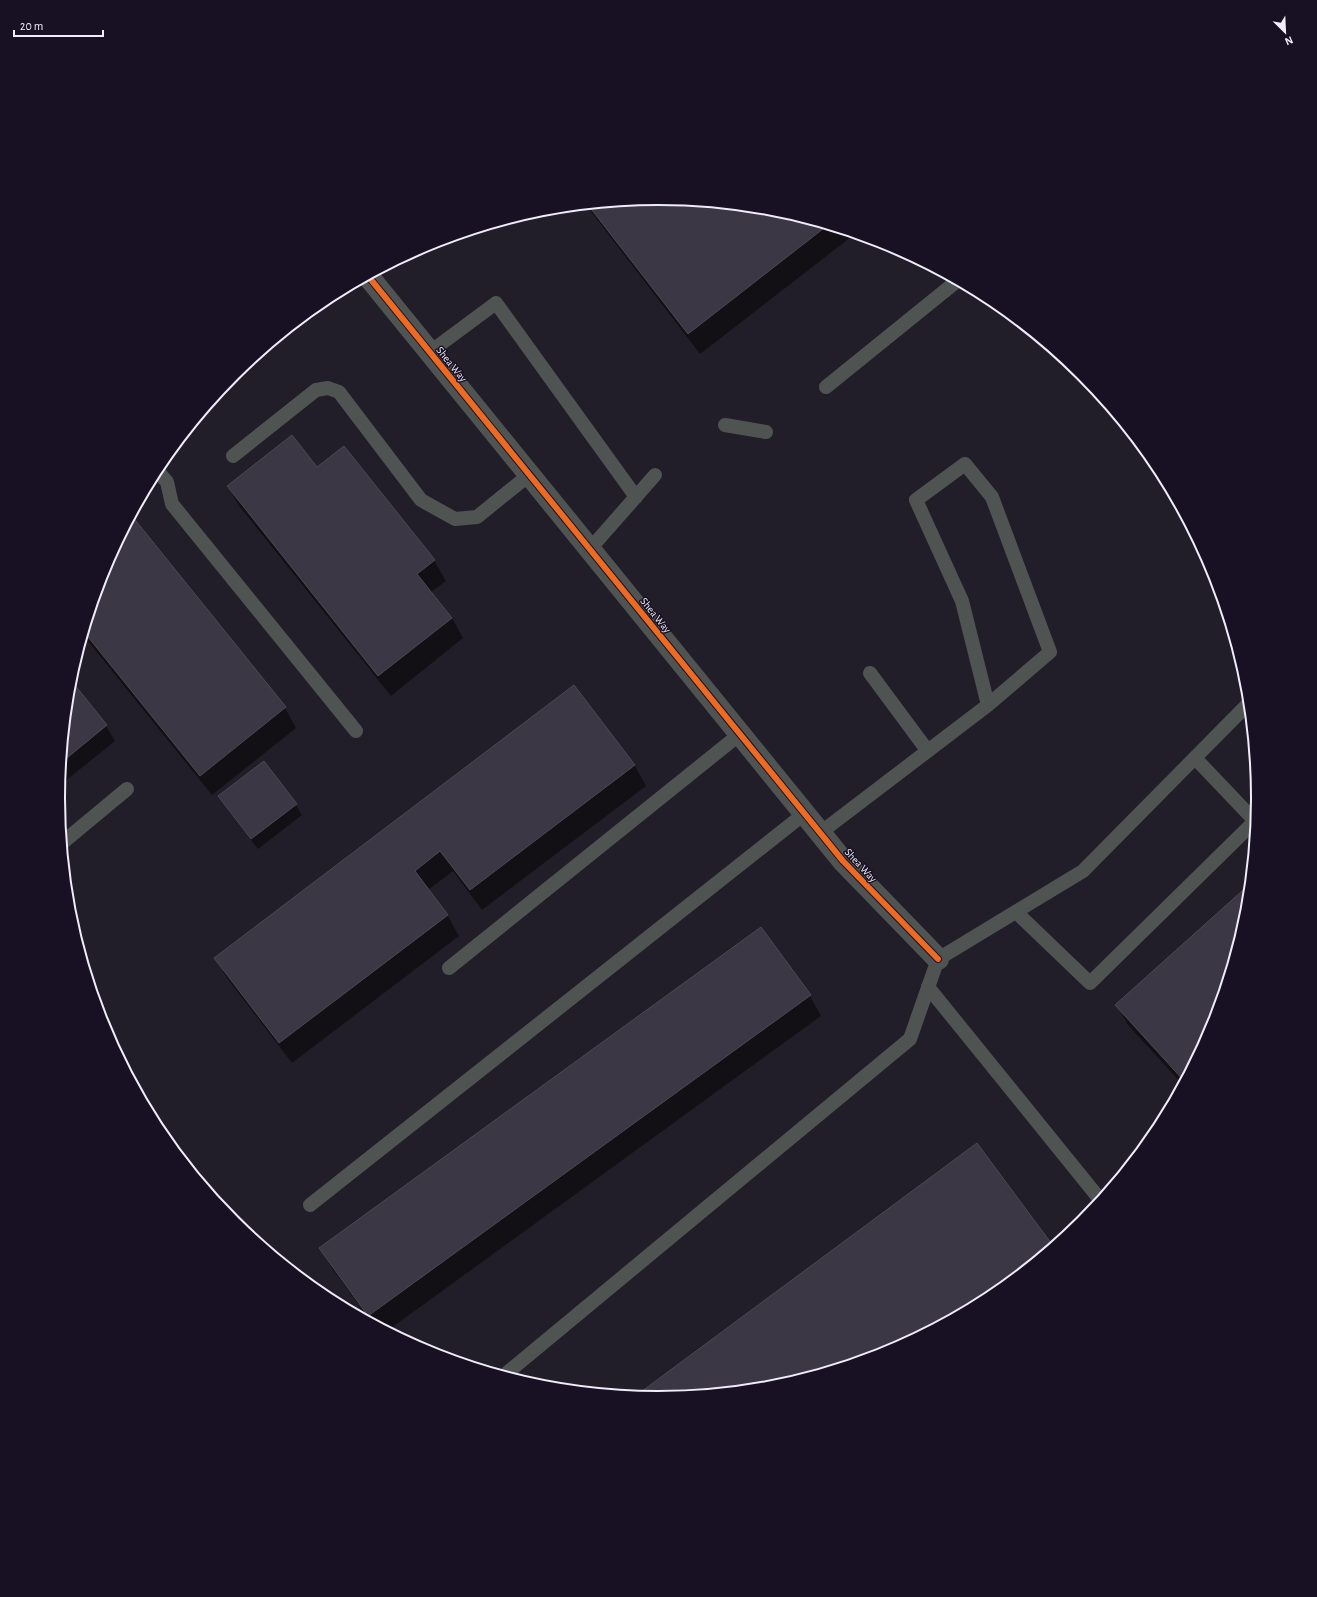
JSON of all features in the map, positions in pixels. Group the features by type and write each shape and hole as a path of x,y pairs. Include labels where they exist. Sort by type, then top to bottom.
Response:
{"street":[{"name":"Shea Way","path":"371,280 842,861 938,959"}],"lane":[{"path":"826,387 953,284"},
{"path":"430,352 496,303 636,497"},
{"path":"233,456 316,390 328,388 340,392 422,500 455,519 477,517 529,475"},
{"path":"726,425 766,432"},
{"path":"820,832 988,705 1050,652 992,496 965,464 916,500 962,601 988,705"},
{"path":"161,475 167,482 172,504 356,731"},
{"path":"590,550 655,475"},
{"path":"870,673 927,750"},
{"path":"508,1372 910,1039 938,959 1083,871 1245,707"},
{"path":"449,968 740,734"},
{"path":"1195,758 1252,817"},
{"path":"66,839 127,789"},
{"path":"310,1205 804,814"},
{"path":"1016,912 1090,983 1251,825"},
{"path":"928,987 1098,1197"}],"building":[{"path":"620,206 697,206 774,216 824,228 688,334 591,209"},
{"path":"292,435 317,467 344,446 435,560 417,574 452,618 378,676 227,486"},
{"path":"135,520 286,707 200,776 88,636 96,608 110,571"},
{"path":"574,685 635,765 470,890 440,851 415,871 448,915 279,1043 214,958"},
{"path":"76,686 107,725 66,759"},
{"path":"264,761 297,804 251,839 218,796"},
{"path":"1245,888 1232,952 1221,989 1207,1026 1181,1078 1115,1005"},
{"path":"761,927 811,995 369,1316 319,1248"},
{"path":"977,1143 1051,1244 988,1292 955,1312 921,1331 886,1347 849,1361 774,1381 736,1387 697,1391 641,1392"}],"cycle path":[{"path":"371,280 843,861 938,959"}]}
